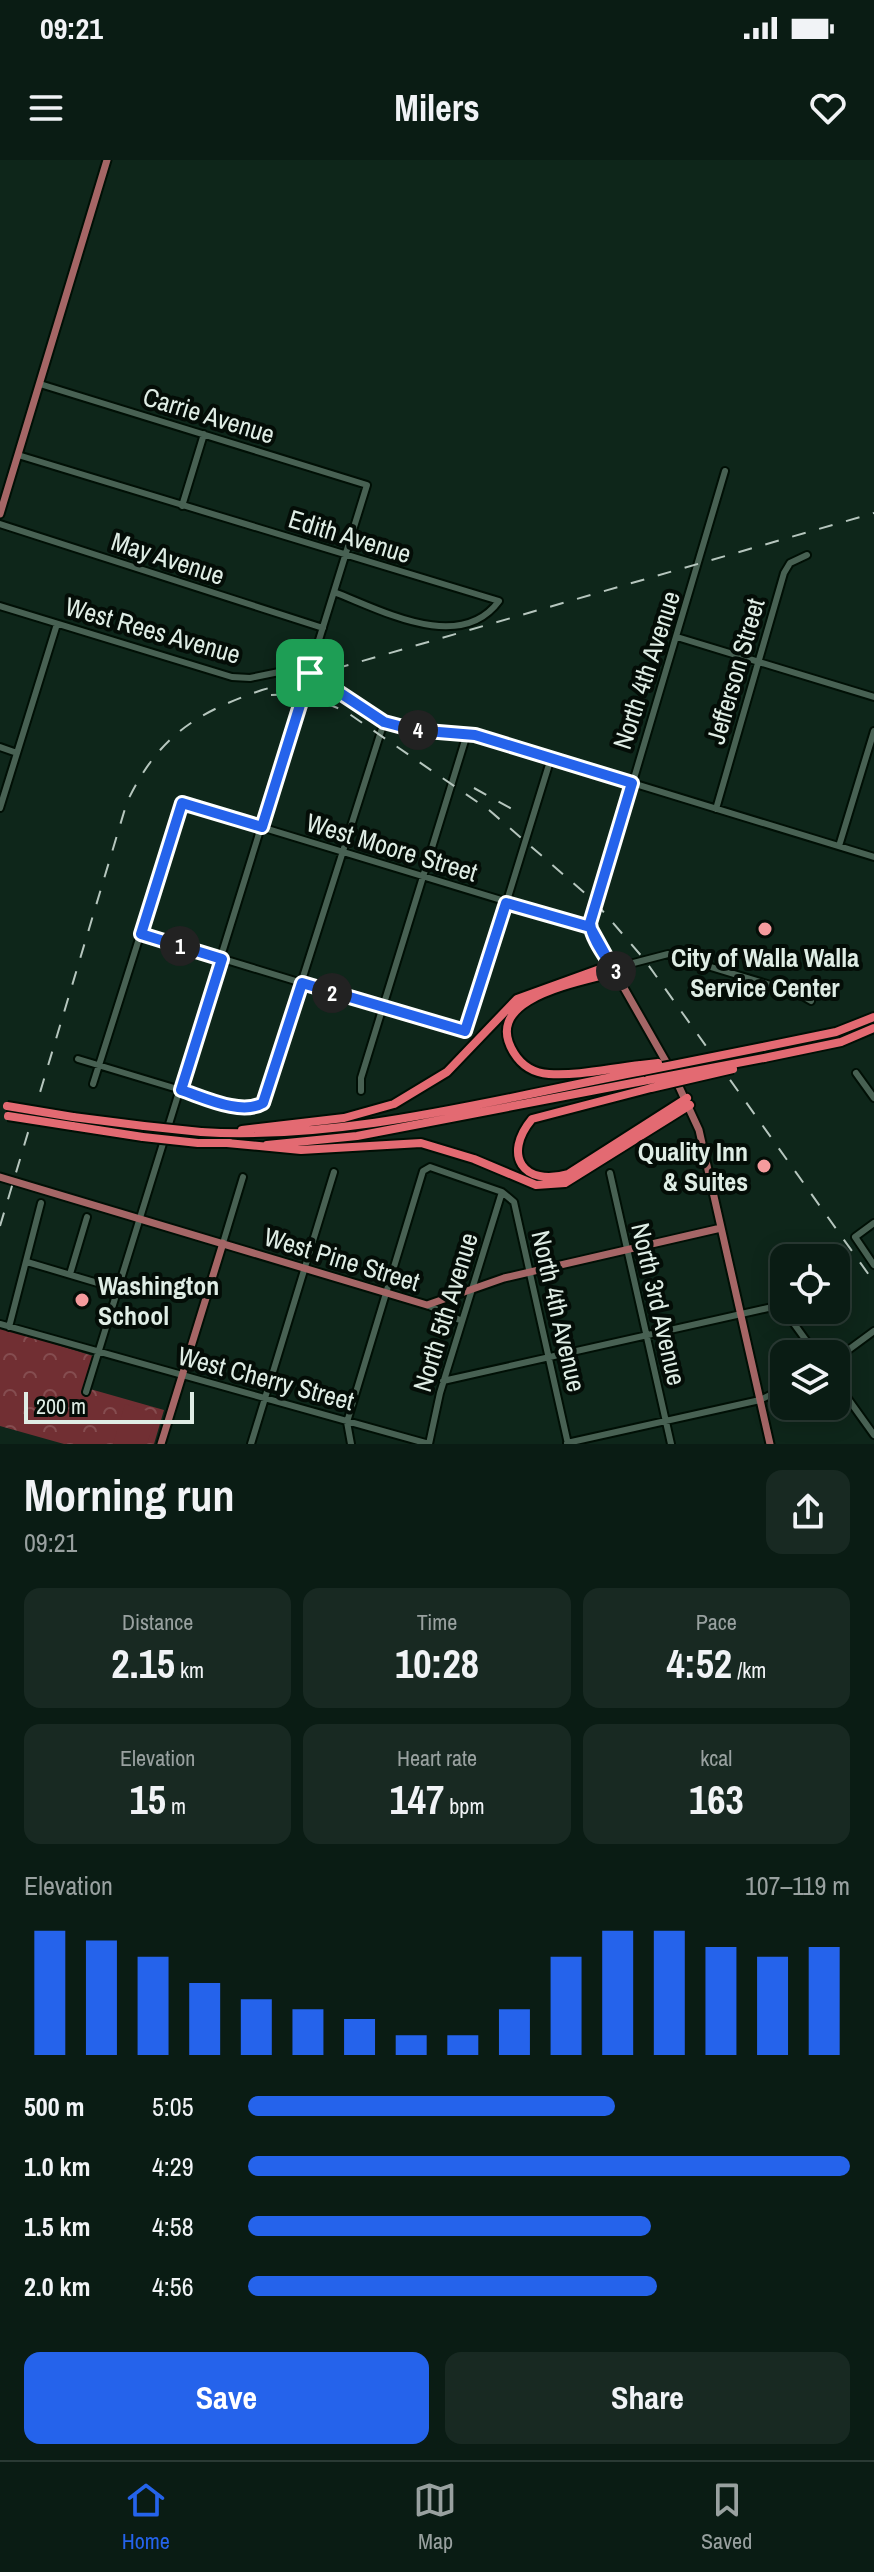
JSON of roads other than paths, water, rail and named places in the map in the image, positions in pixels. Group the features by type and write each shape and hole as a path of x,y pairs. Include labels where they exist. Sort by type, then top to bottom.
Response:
{"highway":[{"path":"616,968 522,1003 509,1024 510,1047 525,1066 549,1074 642,1068"},
{"path":"4,1111 143,1137 198,1143 344,1118 394,1104 447,1072 517,999 616,968"},
{"path":"226,1138 357,1126 836,1032 874,1017"},
{"path":"226,1138 275,1144 357,1136 650,1084 841,1042 874,1028"},
{"path":"650,1084 532,1119 517,1141 517,1157 523,1167 536,1177 550,1179 568,1174 688,1102"},
{"path":"73,1122 201,1132 301,1150 421,1143 445,1148 548,1187 565,1183 688,1102"}],"main road":[{"path":"0,514 107,160"},
{"path":"616,968 698,1124 770,1444"},
{"name":"West Pine Street","path":"0,1177 427,1305 529,1272 721,1228"},
{"path":"161,1444 223,1243"}],"street":[{"name":"Carrie Avenue","path":"40,384 367,485 345,557"},
{"path":"182,506 204,434"},
{"name":"Edith Avenue","path":"18,455 345,557 499,601 483,619 438,627 334,592"},
{"name":"North 4th Avenue","path":"590,927 725,471"},
{"name":"May Avenue","path":"0,524 323,628"},
{"name":"Jefferson Street","path":"716,809 787,567 807,555"},
{"path":"86,1392 345,557"},
{"name":"West Rees Avenue","path":"0,606 232,677 250,678 284,671 310,673"},
{"path":"0,808 57,624"},
{"path":"677,637 874,697"},
{"path":"310,673 384,722 414,730 467,734 874,857"},
{"path":"78,1059 234,1106 251,1107 263,1103 384,722"},
{"path":"839,846 874,731"},
{"path":"361,1091 467,734"},
{"path":"0,747 17,753"},
{"path":"93,1084 141,934 383,1009 465,1031 551,758"},
{"name":"West Moore Street","path":"141,934 182,803 590,927"},
{"path":"590,927 616,968 668,954 797,993 811,1001"},
{"path":"856,1073 874,1098"},
{"path":"351,1444 347,1422 423,1171 434,1168 502,1192"},
{"path":"251,1444 334,1172"},
{"name":"North 3rd Avenue","path":"610,1173 671,1444"},
{"path":"223,1243 243,1177"},
{"name":"North 4th Avenue","path":"502,1192 514,1202 567,1443"},
{"name":"North 5th Avenue","path":"429,1444 443,1381 502,1192"},
{"path":"9,1327 41,1203"},
{"path":"70,1274 87,1217"},
{"path":"874,1223 855,1237 874,1265"},
{"path":"27,1262 118,1289"},
{"path":"427,1305 462,1321"},
{"path":"443,1381 741,1314 770,1311"},
{"name":"West Cherry Street","path":"0,1324 429,1444"},
{"path":"850,1349 874,1331"},
{"path":"567,1443 760,1400 770,1395"},
{"path":"850,1402 874,1435"}],"railway":[{"path":"0,1226 127,802 152,760 181,730 217,708 262,690 874,513"},
{"path":"271,695 303,694 345,711 489,810 595,902 644,959 874,1282"},
{"path":"474,788 523,815"}],"place":[{"name":"City of Walla Walla Service Center","path":"765,929"},
{"name":"Quality Inn & Suites","path":"764,1166"},
{"name":"Washington School","path":"82,1300"}]}
